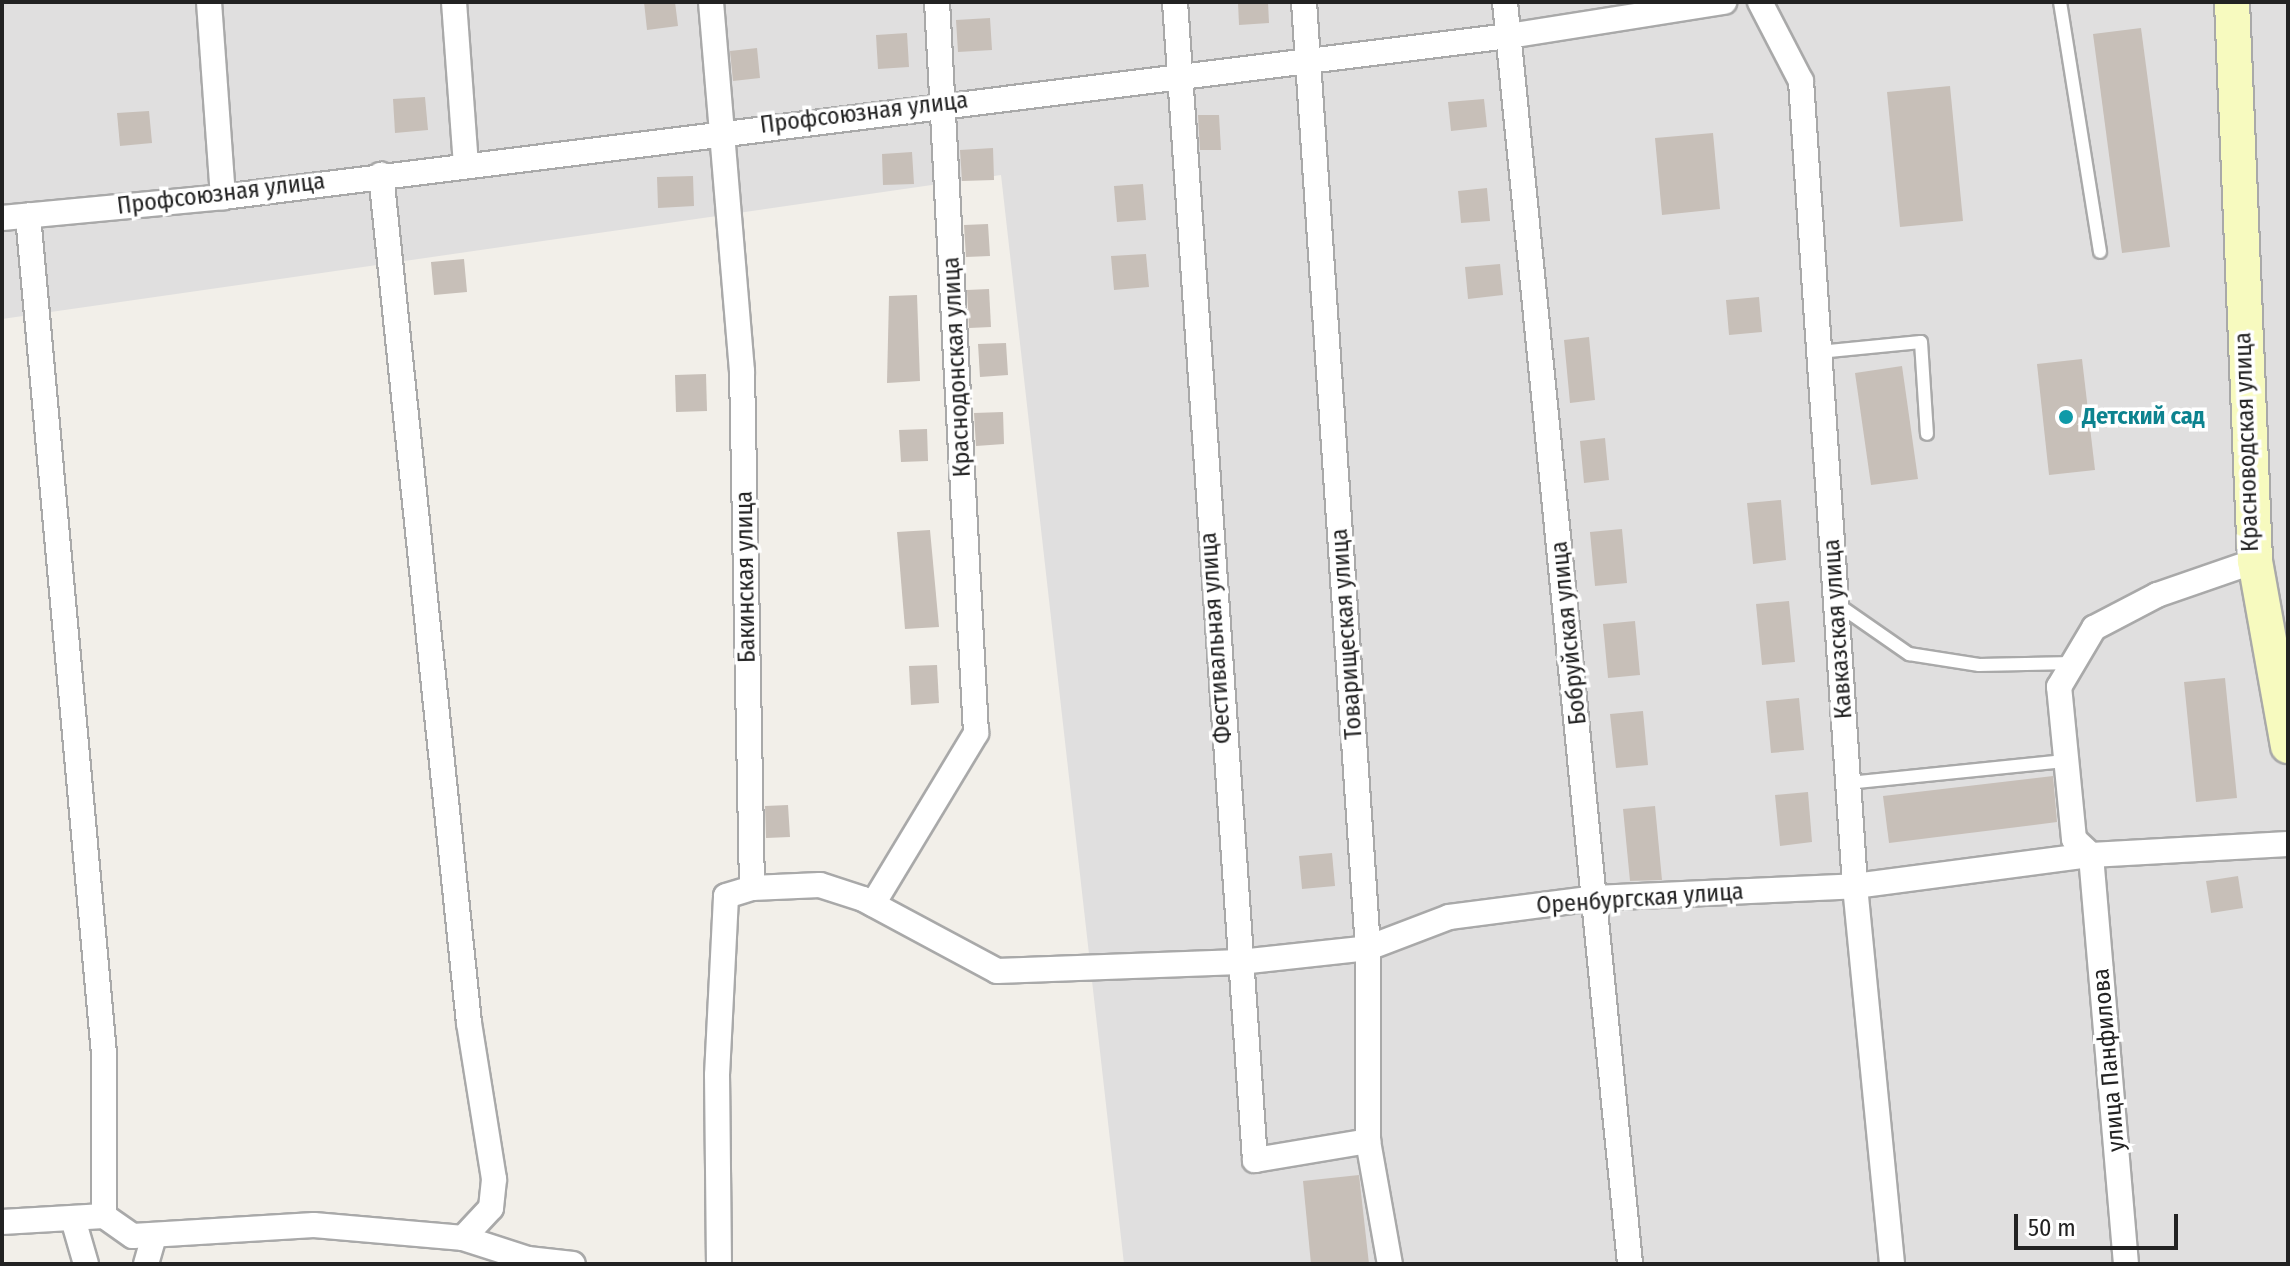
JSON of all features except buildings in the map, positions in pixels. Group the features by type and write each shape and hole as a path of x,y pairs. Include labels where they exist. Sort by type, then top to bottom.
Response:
{"main road":[{"name":"Красноводская улица","path":"2232,2 2255,561"},
{"path":"2255,561 2288,746"}],"street":[{"path":"209,2 223,197"},
{"path":"454,2 466,165"},
{"name":"Бакинская улица","path":"711,2 742,371 752,888"},
{"name":"Краснодонская улица","path":"873,904 976,733 937,2"},
{"name":"Фестивальная улица","path":"1175,2 1176,76 1255,1160 1368,1141"},
{"name":"Товарищеская улица","path":"1304,2 1368,948 1368,1141 1390,1264"},
{"name":"Бобруйская улица","path":"1505,2 1630,1264"},
{"name":"Профсоюзная улица","path":"2,218 223,197 944,103 1509,36 1724,2"},
{"name":"Кавказская улица","path":"1760,2 1801,81 1855,886 1892,1264"},
{"path":"381,175 469,1023 494,1179 491,1208 463,1238"},
{"path":"28,215 104,1054 104,1216"},
{"name":"Красноводская улица","path":"2091,855 2074,839 2059,687 2094,628 2157,595 2255,561"},
{"name":"Оренбургская улица","path":"873,904 997,971 1240,962 1368,948 1449,917 1595,898 1855,886 2091,855 2288,844"},
{"name":"улица Панфилова","path":"2091,855 2126,1264"},
{"path":"719,1264 717,1075 726,896 752,888 820,885 873,904"},
{"path":"2,1222 104,1216 133,1236 314,1225 463,1238 528,1259 573,1264"},
{"path":"73,1219 86,1264"},
{"path":"146,1264 154,1236"}],"lane":[{"path":"2060,2 2100,252"},
{"path":"1819,352 1921,342 1927,434"},
{"path":"1836,603 1909,654 1979,665 2073,663"},
{"path":"1848,783 2066,761"}],"shaded area":[{"path":"2,2 2288,2 2288,1264 1124,1264 1001,175 2,319"}],"place":[{"name":"Детский сад","path":"2066,417"}]}
